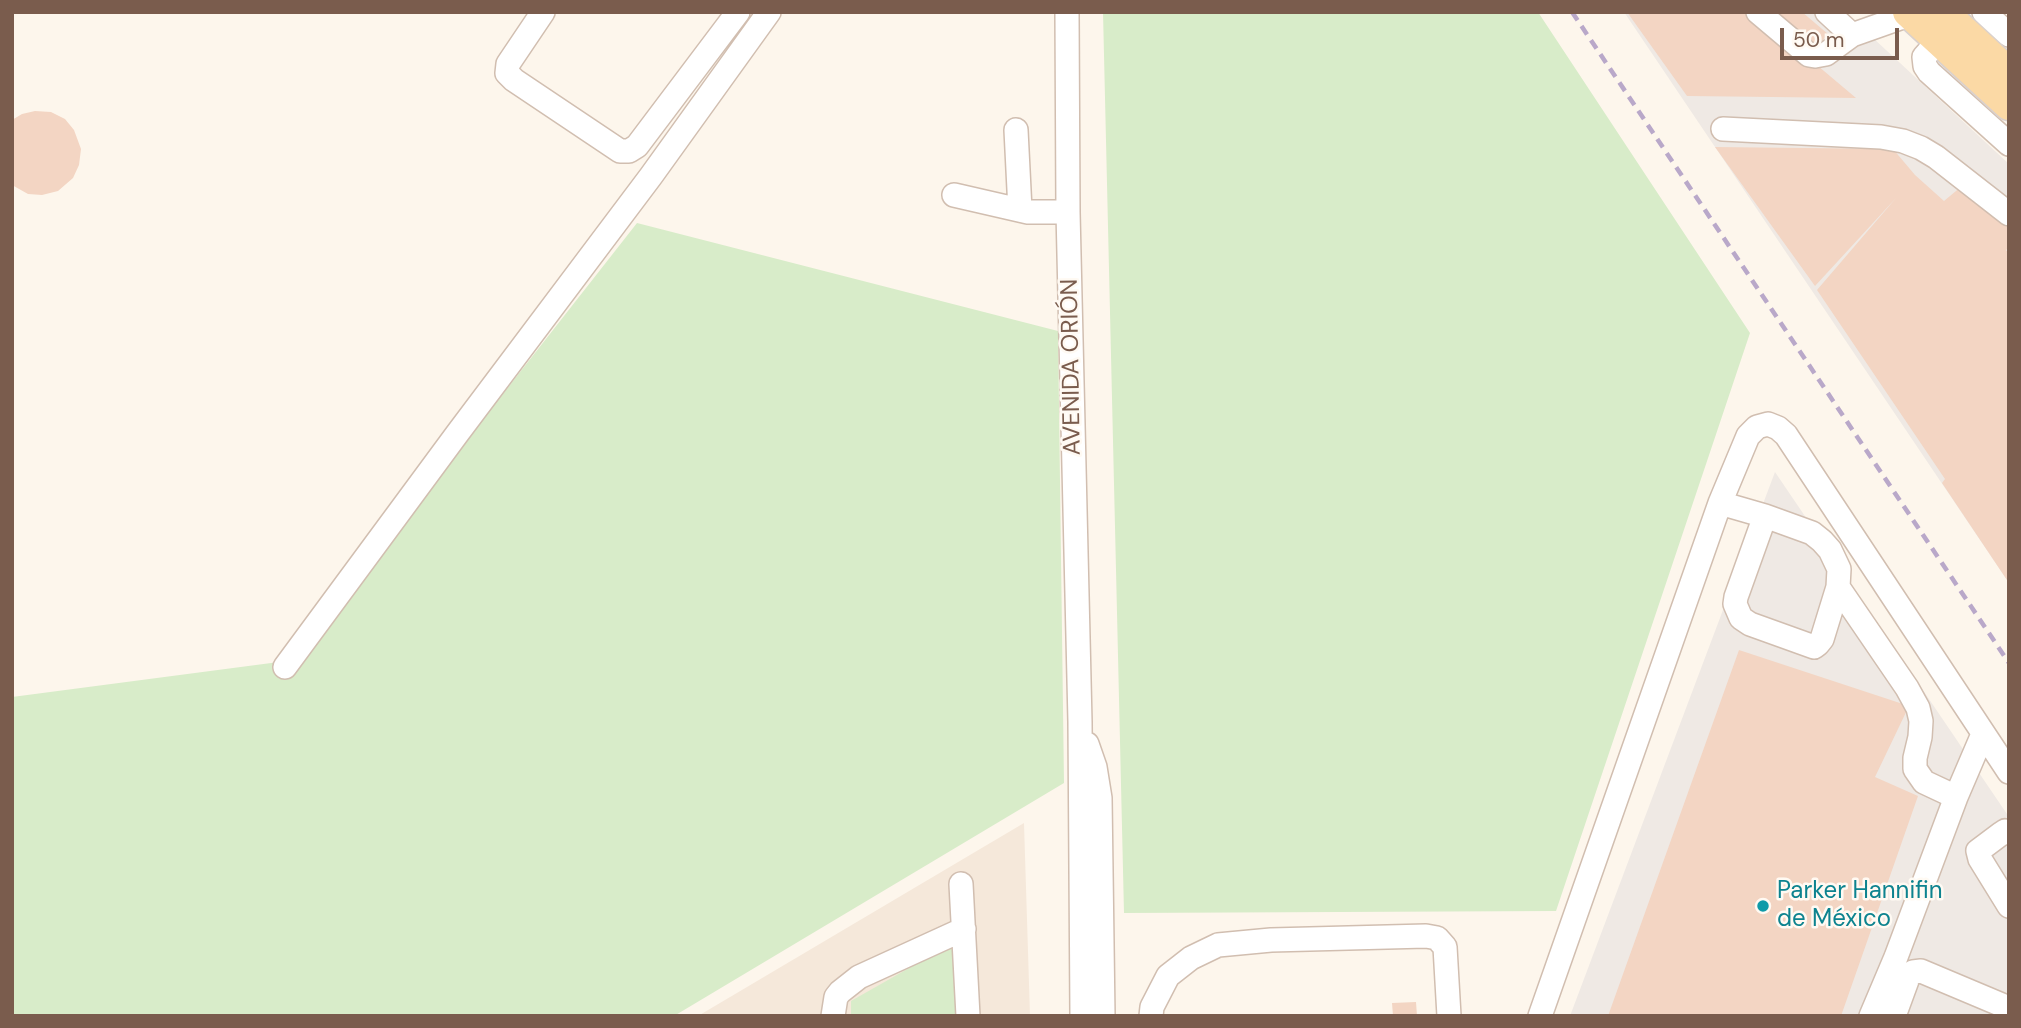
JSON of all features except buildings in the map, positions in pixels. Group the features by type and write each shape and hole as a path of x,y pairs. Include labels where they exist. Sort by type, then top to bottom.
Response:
{"main road":[{"path":"1912,13 1945,25 2009,73"},
{"path":"1945,25 2009,105"}],"street":[{"path":"543,12 508,64 508,73 514,80 620,152 637,146 738,12"},
{"path":"285,667 652,176 769,12"},
{"name":"AVENIDA ORIÓN","path":"1067,12 1068,212 1080,722 1082,1016"},
{"path":"1758,12 1809,55 1815,56 1826,54 1852,35 1912,13"},
{"path":"1827,12 1852,35"},
{"path":"1984,12 2009,35"},
{"path":"1945,25 1924,57 1925,66 2009,144"},
{"path":"1723,129 1881,137 1903,141 1936,157 2009,214"},
{"path":"1016,130 1020,210"},
{"path":"954,195 1020,210 1068,212"},
{"path":"1540,1016 1720,503 1748,436 1757,427 1768,424 1786,435 2009,772"},
{"path":"1720,503 1765,516 1812,533 1830,550 1839,569 1838,587 1822,639 1814,647 1750,624 1741,618 1735,604 1765,516"},
{"path":"1838,587 1918,708 1921,721 1915,769 1924,782 1956,797"},
{"name":"AVENIDA ORIÓN","path":"1080,722 1095,768 1100,798 1103,1016"},
{"path":"1871,1016 1983,734"},
{"path":"2009,832 2005,831 1978,851 1980,859 2009,906"},
{"path":"961,884 968,1016"},
{"path":"834,1007 840,992 859,977 964,929"},
{"path":"1151,1016 1152,1007 1168,976 1191,957 1218,946 1271,940 1426,936 1437,938 1445,947 1449,1016"},
{"path":"1894,1016 1909,975 1921,971 2009,1007"}],"shaded area":[{"path":"1624,12 1845,12 2009,164 2009,583"},
{"path":"1775,472 2009,817 2009,1016 1570,1016"},
{"path":"1024,823 1030,1016 698,1016"}],"green space":[{"path":"1103,12 1538,12 1750,333 1556,911 1124,913"},
{"path":"637,223 1058,331 1064,783 674,1016 12,1016 12,697 294,660"},
{"path":"955,942 960,1016 851,1016 851,1001"}],"railway":[{"path":"1572,12 2009,663"}],"place":[{"name":"Parker Hannifin de México","path":"1763,906"}]}
